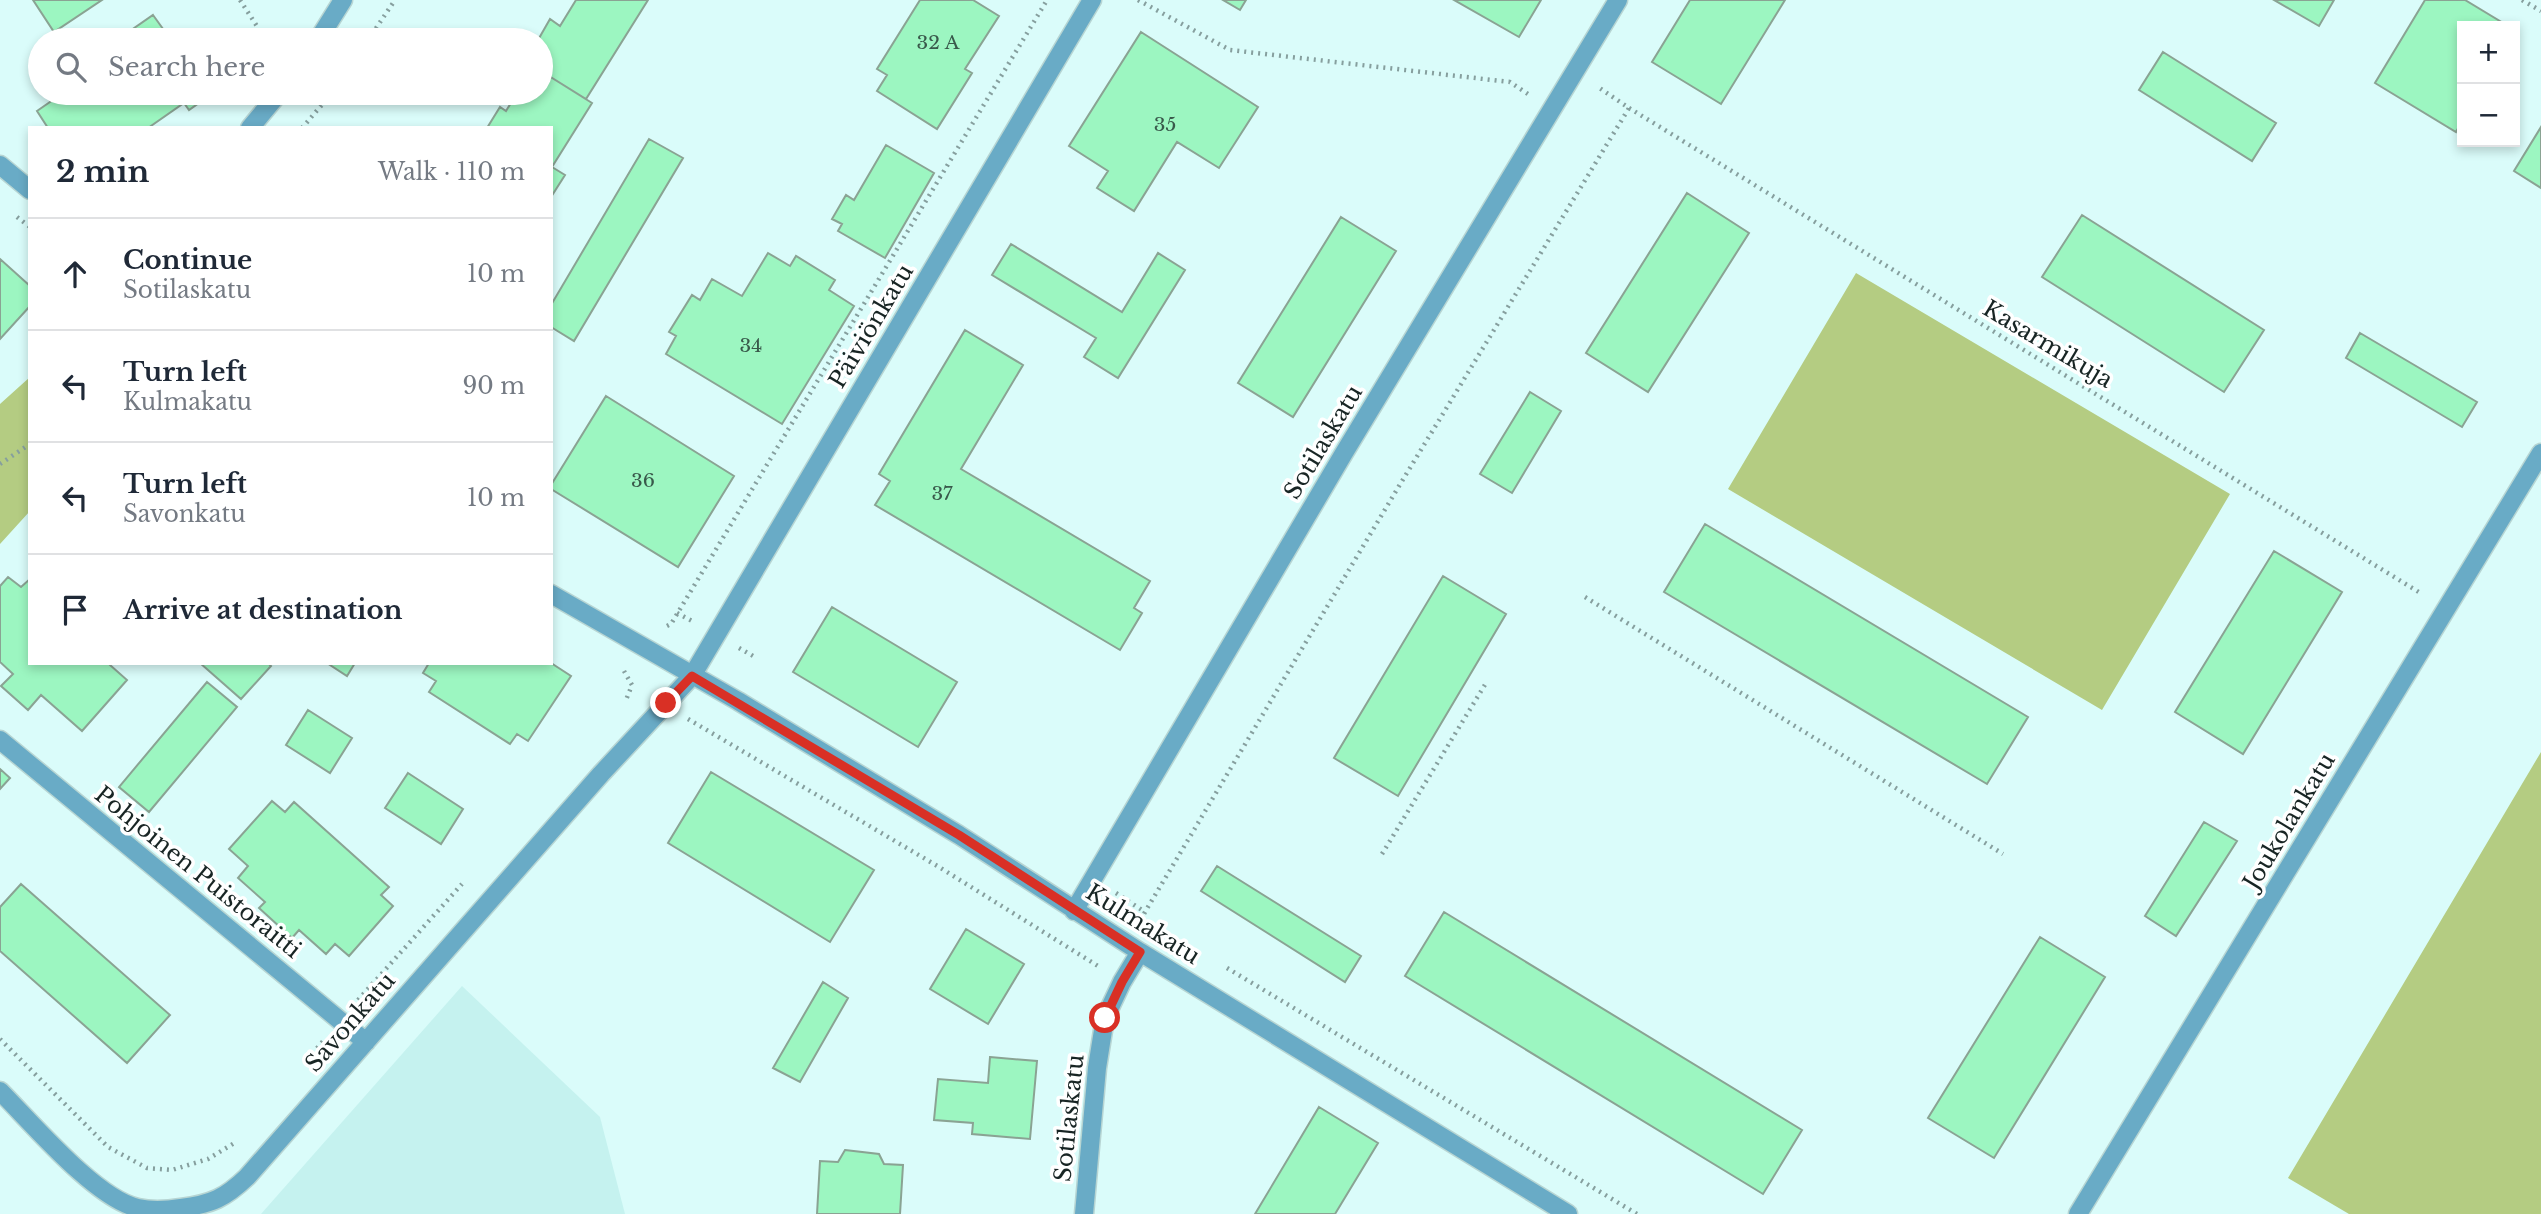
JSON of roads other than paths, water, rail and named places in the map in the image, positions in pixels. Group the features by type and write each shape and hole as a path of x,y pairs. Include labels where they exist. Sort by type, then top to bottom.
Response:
{"street":[{"path":"326,28 343,0"},
{"name":"Päiviönkatu","path":"692,676 1091,0"},
{"name":"Sotilaskatu","path":"1074,911 1344,453 1618,0"},
{"path":"252,126 269,105"},
{"path":"0,165 28,188"},
{"name":"Joukolankatu","path":"2078,1214 2541,453"},
{"name":"Kulmakatu","path":"553,595 959,835 1074,911 1568,1214"},
{"name":"Savonkatu","path":"0,1091 106,1194 138,1208 167,1210 187,1208 228,1195 247,1177 601,774 692,676"},
{"name":"Pohjoinen Puistoraitti","path":"0,740 366,1042"},
{"name":"Sotilaskatu","path":"1084,1214 1097,1068 1105,1018 1140,952"}]}
